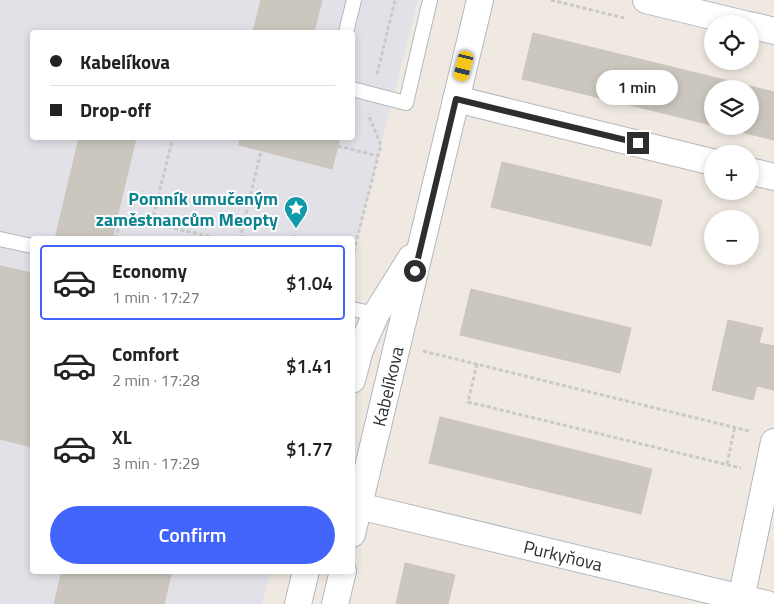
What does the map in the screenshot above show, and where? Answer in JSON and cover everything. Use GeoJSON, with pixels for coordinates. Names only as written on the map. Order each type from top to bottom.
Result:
{"type":"FeatureCollection","features":[{"type":"Feature","properties":{"kind":"street","name":"Kabelíkova"},"geometry":{"type":"LineString","coordinates":[[355,522],[480,0]]}},
{"type":"Feature","properties":{"kind":"street"},"geometry":{"type":"LineString","coordinates":[[646,0],[698,6],[721,15]]}},
{"type":"Feature","properties":{"kind":"street"},"geometry":{"type":"LineString","coordinates":[[759,27],[774,31]]}},
{"type":"Feature","properties":{"kind":"street"},"geometry":{"type":"LineString","coordinates":[[456,99],[704,160]]}},
{"type":"Feature","properties":{"kind":"street"},"geometry":{"type":"LineString","coordinates":[[759,173],[774,177]]}},
{"type":"Feature","properties":{"kind":"street","name":"Kabelíkova"},"geometry":{"type":"LineString","coordinates":[[355,369],[360,350],[364,312],[423,238]]}},
{"type":"Feature","properties":{"kind":"street"},"geometry":{"type":"LineString","coordinates":[[364,312],[403,321]]}},
{"type":"Feature","properties":{"kind":"street"},"geometry":{"type":"LineString","coordinates":[[741,601],[774,442]]}},
{"type":"Feature","properties":{"kind":"street","name":"Purkyňova"},"geometry":{"type":"LineString","coordinates":[[359,506],[741,601],[767,604]]}},
{"type":"Feature","properties":{"kind":"street"},"geometry":{"type":"LineString","coordinates":[[298,604],[305,574]]}},
{"type":"Feature","properties":{"kind":"street"},"geometry":{"type":"LineString","coordinates":[[335,604],[342,574]]}},
{"type":"Feature","properties":{"kind":"lane"},"geometry":{"type":"LineString","coordinates":[[346,30],[354,0]]}},
{"type":"Feature","properties":{"kind":"lane"},"geometry":{"type":"LineString","coordinates":[[355,90],[406,103],[430,0]]}},
{"type":"Feature","properties":{"kind":"lane"},"geometry":{"type":"LineString","coordinates":[[0,239],[30,246]]}},
{"type":"Feature","properties":{"kind":"path"},"geometry":{"type":"LineString","coordinates":[[355,246],[381,145],[368,115],[395,0]]}},
{"type":"Feature","properties":{"kind":"path"},"geometry":{"type":"LineString","coordinates":[[152,222],[172,141]]}},
{"type":"Feature","properties":{"kind":"path"},"geometry":{"type":"LineString","coordinates":[[338,146],[378,156]]}},
{"type":"Feature","properties":{"kind":"path"},"geometry":{"type":"LineString","coordinates":[[241,236],[261,151]]}},
{"type":"Feature","properties":{"kind":"path"},"geometry":{"type":"LineString","coordinates":[[117,236],[121,216],[209,236]]}},
{"type":"Feature","properties":{"kind":"path"},"geometry":{"type":"LineString","coordinates":[[421,351],[751,431]]}},
{"type":"Feature","properties":{"kind":"path"},"geometry":{"type":"LineString","coordinates":[[477,364],[468,402],[742,468]]}},
{"type":"Feature","properties":{"kind":"path"},"geometry":{"type":"LineString","coordinates":[[727,464],[736,426]]}},
{"type":"Feature","properties":{"kind":"shaded area"},"geometry":{"type":"Polygon","coordinates":[[[0,0],[418,0],[355,247],[355,236],[30,236],[30,574],[270,574],[262,604],[0,604],[0,0]]]}},
{"type":"Feature","properties":{"kind":"building"},"geometry":{"type":"Polygon","coordinates":[[[261,0],[322,0],[314,30],[254,30],[261,0]]]}},
{"type":"Feature","properties":{"kind":"building"},"geometry":{"type":"Polygon","coordinates":[[[533,33],[725,80],[704,80],[704,123],[522,79],[533,33]]]}},
{"type":"Feature","properties":{"kind":"building"},"geometry":{"type":"Polygon","coordinates":[[[759,88],[774,92],[774,140],[753,135],[759,135],[759,88]]]}},
{"type":"Feature","properties":{"kind":"building"},"geometry":{"type":"Polygon","coordinates":[[[79,140],[136,140],[113,236],[56,236],[79,140]]]}},
{"type":"Feature","properties":{"kind":"building"},"geometry":{"type":"Polygon","coordinates":[[[240,140],[339,140],[332,169],[239,145],[240,140]]]}},
{"type":"Feature","properties":{"kind":"building"},"geometry":{"type":"Polygon","coordinates":[[[502,162],[662,200],[651,246],[491,207],[502,162]]]}},
{"type":"Feature","properties":{"kind":"building"},"geometry":{"type":"Polygon","coordinates":[[[0,266],[30,273],[30,446],[0,439],[0,266]]]}},
{"type":"Feature","properties":{"kind":"building"},"geometry":{"type":"Polygon","coordinates":[[[471,289],[631,328],[620,373],[460,335],[471,289]]]}},
{"type":"Feature","properties":{"kind":"building"},"geometry":{"type":"Polygon","coordinates":[[[728,320],[763,328],[759,343],[774,346],[774,390],[757,386],[753,400],[712,390],[728,320]]]}},
{"type":"Feature","properties":{"kind":"building"},"geometry":{"type":"Polygon","coordinates":[[[440,417],[652,469],[641,514],[429,463],[440,417]]]}},
{"type":"Feature","properties":{"kind":"building"},"geometry":{"type":"Polygon","coordinates":[[[405,563],[455,575],[448,604],[396,604],[405,563]]]}},
{"type":"Feature","properties":{"kind":"building"},"geometry":{"type":"Polygon","coordinates":[[[61,574],[171,574],[164,604],[54,604],[61,574]]]}},
{"type":"Feature","properties":{"kind":"place","name":"Pomník umučeným zaměstnancům Meopty"},"geometry":{"type":"Point","coordinates":[296,229]}},
{"type":"Feature","properties":{"kind":"route"},"geometry":{"type":"LineString","coordinates":[[415,271],[456,99],[638,143]]}}]}
